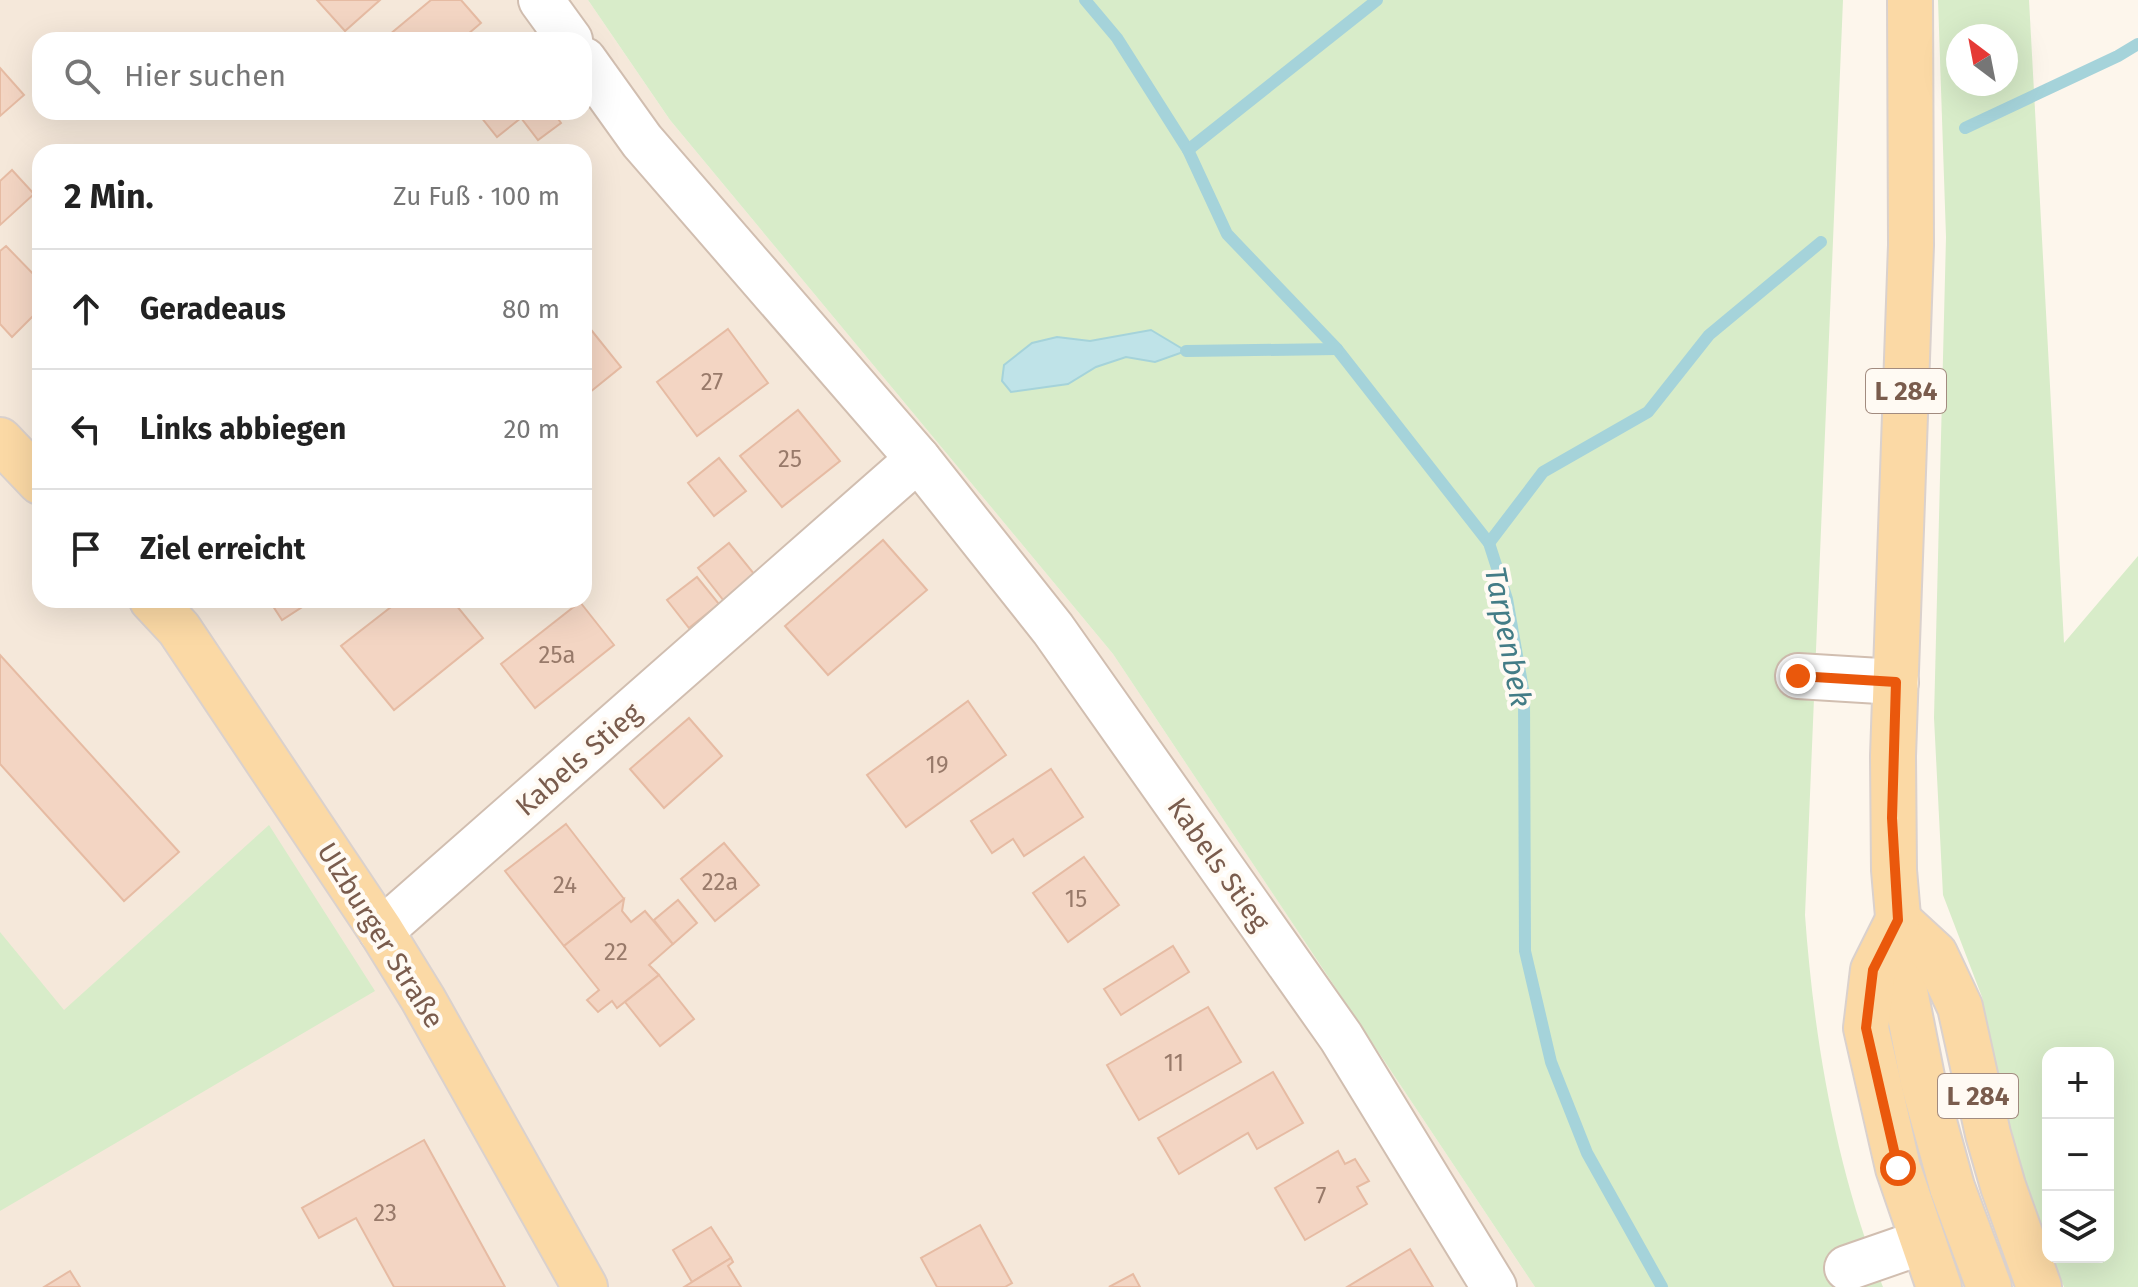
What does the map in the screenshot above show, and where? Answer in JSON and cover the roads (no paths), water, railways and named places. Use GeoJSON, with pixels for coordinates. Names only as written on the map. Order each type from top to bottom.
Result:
{"type":"FeatureCollection","features":[{"type":"Feature","properties":{"kind":"main road","name":"L 284"},"geometry":{"type":"LineString","coordinates":[[1910,0],[1911,245],[1892,818],[1898,920],[1904,986],[1923,1082],[1952,1187],[1989,1287]]}},
{"type":"Feature","properties":{"kind":"main road"},"geometry":{"type":"LineString","coordinates":[[0,440],[32,474]]}},
{"type":"Feature","properties":{"kind":"main road","name":"Ulzburger Straße"},"geometry":{"type":"LineString","coordinates":[[159,608],[206,667],[381,931],[423,999],[585,1287]]}},
{"type":"Feature","properties":{"kind":"main road","name":"L 284"},"geometry":{"type":"LineString","coordinates":[[1898,920],[1873,970],[1866,1028],[1898,1168],[1939,1287]]}},
{"type":"Feature","properties":{"kind":"main road","name":"L 284"},"geometry":{"type":"LineString","coordinates":[[1898,920],[1935,954],[1960,1007],[1988,1134],[2039,1287]]}},
{"type":"Feature","properties":{"kind":"street"},"geometry":{"type":"LineString","coordinates":[[541,0],[564,32]]}},
{"type":"Feature","properties":{"kind":"street","name":"Kabels Stieg"},"geometry":{"type":"LineString","coordinates":[[592,71],[642,141],[918,459],[1053,629],[1341,1037],[1494,1287]]}},
{"type":"Feature","properties":{"kind":"street","name":"Kabels Stieg"},"geometry":{"type":"LineString","coordinates":[[381,931],[918,459]]}},
{"type":"Feature","properties":{"kind":"street"},"geometry":{"type":"LineString","coordinates":[[1798,676],[1896,682]]}},
{"type":"Feature","properties":{"kind":"street"},"geometry":{"type":"LineString","coordinates":[[1847,1268],[1922,1242]]}},
{"type":"Feature","properties":{"kind":"water"},"geometry":{"type":"Polygon","coordinates":[[[1151,330],[1186,351],[1155,362],[1126,357],[1096,367],[1068,384],[1011,392],[1002,381],[1004,365],[1032,343],[1057,337],[1090,341],[1151,330]]]}},
{"type":"Feature","properties":{"kind":"waterway","name":"Tarpenbek"},"geometry":{"type":"LineString","coordinates":[[1085,0],[1117,38],[1188,150],[1227,234],[1337,349],[1489,543],[1507,599],[1524,695],[1525,951],[1551,1062],[1587,1153],[1662,1287]]}},
{"type":"Feature","properties":{"kind":"waterway"},"geometry":{"type":"LineString","coordinates":[[1188,150],[1377,0]]}},
{"type":"Feature","properties":{"kind":"waterway"},"geometry":{"type":"LineString","coordinates":[[1965,128],[2138,44]]}},
{"type":"Feature","properties":{"kind":"waterway"},"geometry":{"type":"LineString","coordinates":[[1489,543],[1543,472],[1648,412],[1709,335],[1821,242]]}},
{"type":"Feature","properties":{"kind":"waterway"},"geometry":{"type":"LineString","coordinates":[[1186,351],[1337,349]]}}]}
